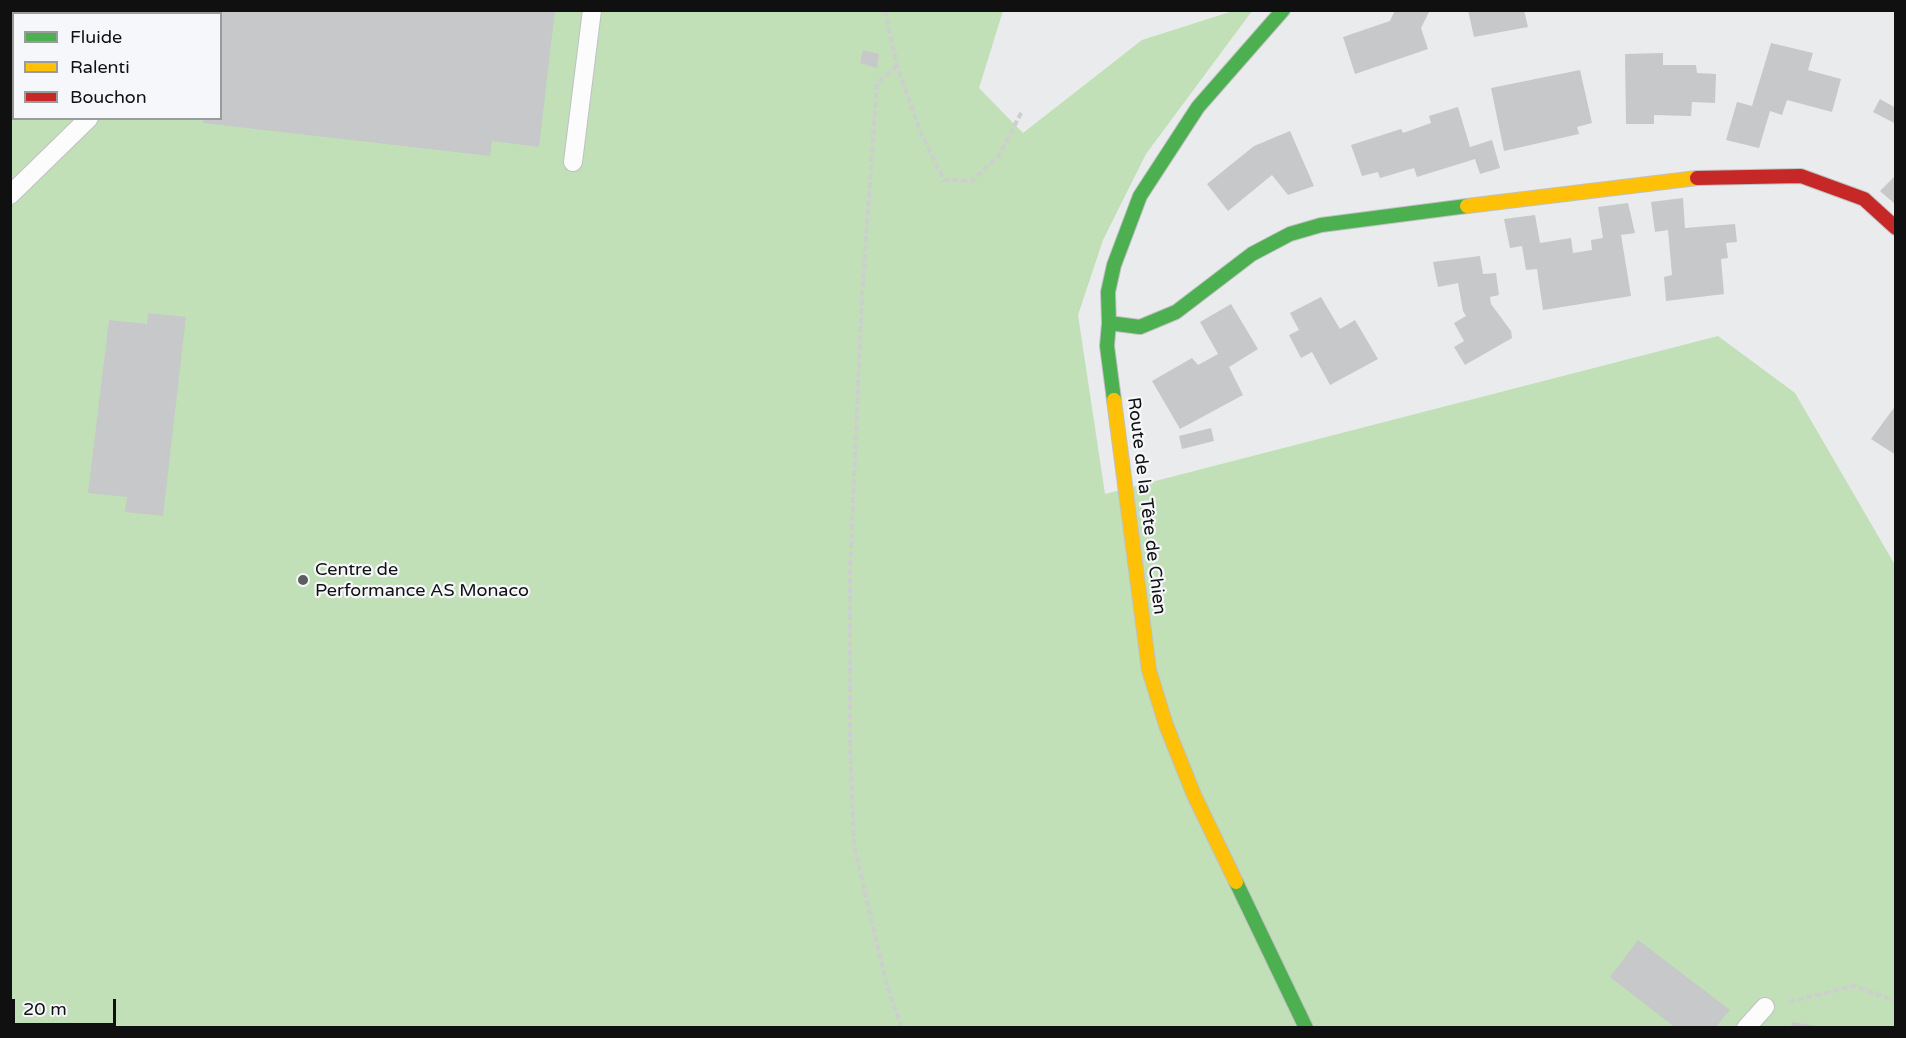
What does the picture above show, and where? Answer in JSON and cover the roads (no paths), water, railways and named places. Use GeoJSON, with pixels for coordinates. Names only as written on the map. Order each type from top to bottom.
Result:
{"type":"FeatureCollection","features":[{"type":"Feature","properties":{"kind":"street","name":"Route de la Tête de Chien"},"geometry":{"type":"LineString","coordinates":[[1283,10],[1197,107],[1140,196],[1114,265],[1108,292],[1108,356],[1149,670],[1166,725],[1194,795],[1306,1028]]}},
{"type":"Feature","properties":{"kind":"street"},"geometry":{"type":"LineString","coordinates":[[1109,323],[1140,327],[1176,312],[1252,254],[1290,234],[1321,225],[1533,197],[1701,178],[1801,176],[1864,199],[1896,228]]}},
{"type":"Feature","properties":{"kind":"lane"},"geometry":{"type":"LineString","coordinates":[[573,162],[592,10]]}},
{"type":"Feature","properties":{"kind":"lane"},"geometry":{"type":"LineString","coordinates":[[10,195],[87,120]]}},
{"type":"Feature","properties":{"kind":"lane"},"geometry":{"type":"LineString","coordinates":[[1746,1028],[1765,1008]]}},
{"type":"Feature","properties":{"kind":"place","name":"Centre de Performance AS Monaco"},"geometry":{"type":"Point","coordinates":[303,580]}}]}
